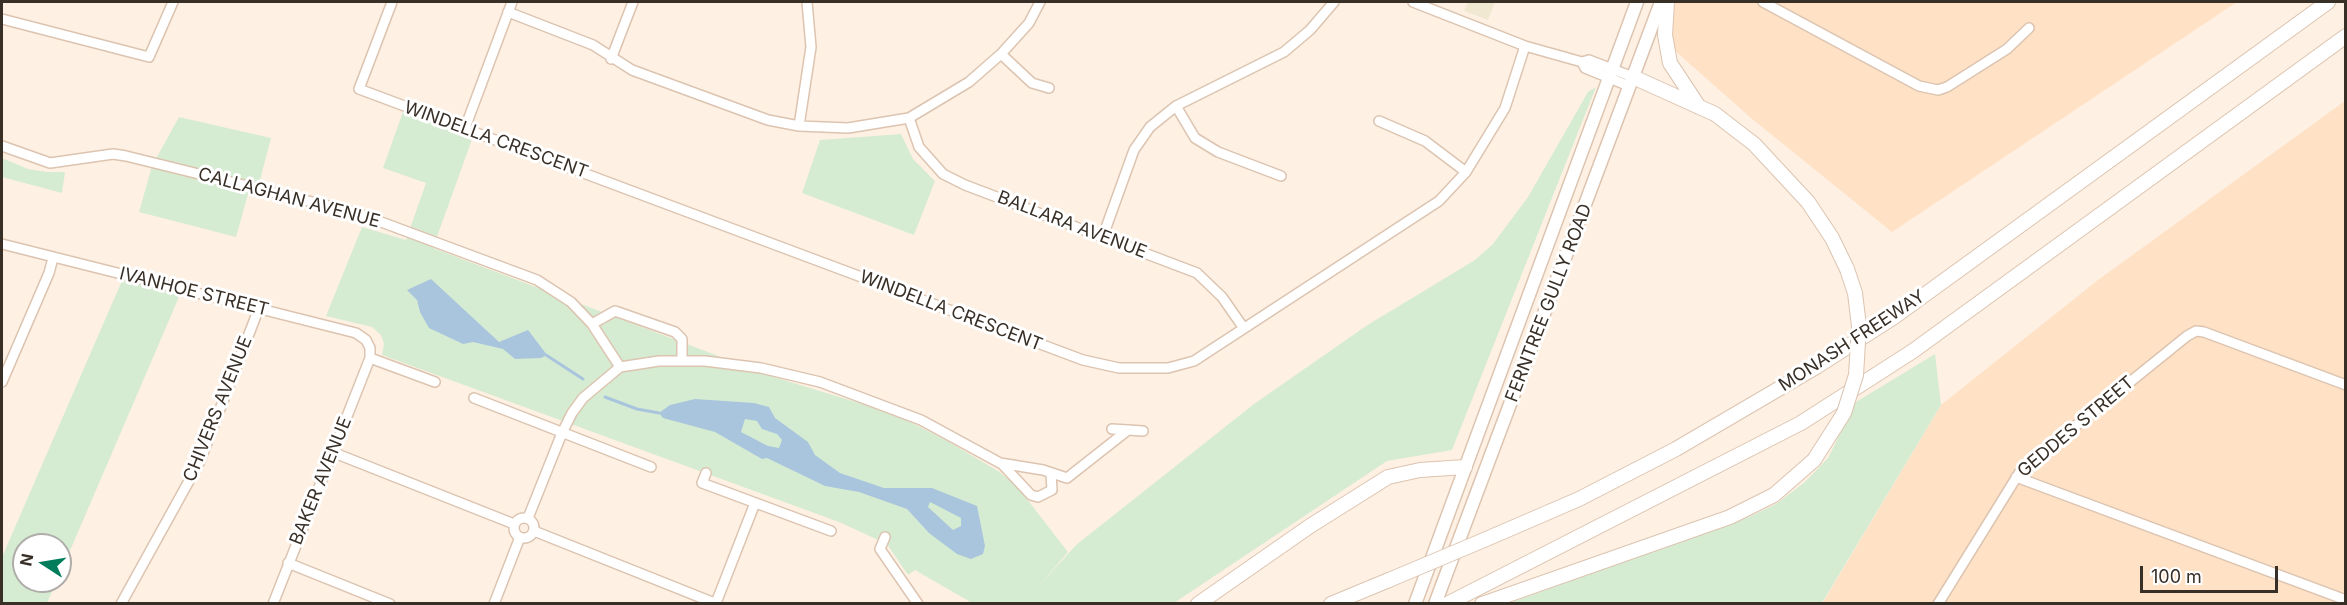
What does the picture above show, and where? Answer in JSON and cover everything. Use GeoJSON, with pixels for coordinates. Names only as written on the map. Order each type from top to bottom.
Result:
{"type":"FeatureCollection","features":[{"type":"Feature","properties":{"kind":"highway"},"geometry":{"type":"LineString","coordinates":[[1666,2],[1665,35],[1670,63],[1699,107]]}},
{"type":"Feature","properties":{"kind":"highway","name":"MONASH FREEWAY"},"geometry":{"type":"LineString","coordinates":[[1331,603],[1579,499],[1676,449],[1884,323],[1973,262],[2328,2]]}},
{"type":"Feature","properties":{"kind":"highway"},"geometry":{"type":"LineString","coordinates":[[1478,598],[1801,423],[1913,351],[2346,36]]}},
{"type":"Feature","properties":{"kind":"highway"},"geometry":{"type":"LineString","coordinates":[[1447,603],[1478,598],[1730,517],[1774,495],[1814,460],[1844,413],[1856,375],[1859,326],[1855,293],[1847,269],[1823,224],[1779,167],[1728,124],[1699,107],[1631,81]]}},
{"type":"Feature","properties":{"kind":"highway"},"geometry":{"type":"LineString","coordinates":[[1198,603],[1310,526],[1388,477],[1432,469],[1465,467]]}},
{"type":"Feature","properties":{"kind":"main road","name":"FERNTREE GULLY ROAD"},"geometry":{"type":"LineString","coordinates":[[1415,603],[1637,2]]}},
{"type":"Feature","properties":{"kind":"main road","name":"FERNTREE GULLY ROAD"},"geometry":{"type":"LineString","coordinates":[[1435,603],[1661,2]]}},
{"type":"Feature","properties":{"kind":"street"},"geometry":{"type":"LineString","coordinates":[[2,19],[149,57],[173,2]]}},
{"type":"Feature","properties":{"kind":"street","name":"WINDELLA CRESCENT"},"geometry":{"type":"LineString","coordinates":[[392,2],[358,89],[1083,360],[1119,368],[1168,368],[1194,361],[1243,327],[1430,208],[1466,172],[1505,108],[1525,46]]}},
{"type":"Feature","properties":{"kind":"street"},"geometry":{"type":"LineString","coordinates":[[465,128],[512,2]]}},
{"type":"Feature","properties":{"kind":"street"},"geometry":{"type":"LineString","coordinates":[[612,59],[633,2]]}},
{"type":"Feature","properties":{"kind":"street"},"geometry":{"type":"LineString","coordinates":[[798,126],[811,47],[807,2]]}},
{"type":"Feature","properties":{"kind":"street"},"geometry":{"type":"LineString","coordinates":[[508,12],[593,45],[632,70],[768,120],[798,126],[848,128],[909,118],[969,82],[1001,54],[1029,23],[1040,2]]}},
{"type":"Feature","properties":{"kind":"street"},"geometry":{"type":"LineString","coordinates":[[1103,236],[1134,150],[1150,127],[1176,106],[1284,52],[1310,30],[1334,2]]}},
{"type":"Feature","properties":{"kind":"street"},"geometry":{"type":"LineString","coordinates":[[1413,2],[1525,46],[1582,62],[1589,60],[1610,73],[1631,81]]}},
{"type":"Feature","properties":{"kind":"street"},"geometry":{"type":"LineString","coordinates":[[1763,2],[1928,89],[1947,87],[2007,49],[2029,28]]}},
{"type":"Feature","properties":{"kind":"street"},"geometry":{"type":"LineString","coordinates":[[1001,54],[1032,83],[1049,88]]}},
{"type":"Feature","properties":{"kind":"street"},"geometry":{"type":"LineString","coordinates":[[1176,106],[1195,138],[1218,152],[1281,176]]}},
{"type":"Feature","properties":{"kind":"street","name":"BALLARA AVENUE"},"geometry":{"type":"LineString","coordinates":[[909,118],[919,147],[943,174],[965,185],[1197,273],[1222,297],[1243,327]]}},
{"type":"Feature","properties":{"kind":"street"},"geometry":{"type":"LineString","coordinates":[[1379,121],[1425,141],[1466,172]]}},
{"type":"Feature","properties":{"kind":"street","name":"CALLAGHAN AVENUE"},"geometry":{"type":"LineString","coordinates":[[2,146],[50,163],[112,154],[126,156],[357,213],[537,280],[571,302],[592,324],[620,367]]}},
{"type":"Feature","properties":{"kind":"street","name":"IVANHOE STREET"},"geometry":{"type":"LineString","coordinates":[[2,244],[356,333],[366,340],[370,348],[370,358]]}},
{"type":"Feature","properties":{"kind":"street"},"geometry":{"type":"LineString","coordinates":[[2,382],[50,273],[53,258]]}},
{"type":"Feature","properties":{"kind":"street","name":"CHIVERS AVENUE"},"geometry":{"type":"LineString","coordinates":[[121,603],[200,462],[259,308]]}},
{"type":"Feature","properties":{"kind":"street"},"geometry":{"type":"LineString","coordinates":[[592,324],[615,311],[675,332],[682,339],[682,361]]}},
{"type":"Feature","properties":{"kind":"street","name":"GEDDES STREET"},"geometry":{"type":"LineString","coordinates":[[1938,603],[2016,477],[2030,461],[2196,331],[2346,385]]}},
{"type":"Feature","properties":{"kind":"street"},"geometry":{"type":"LineString","coordinates":[[370,358],[435,382]]}},
{"type":"Feature","properties":{"kind":"street","name":"BAKER AVENUE"},"geometry":{"type":"LineString","coordinates":[[273,603],[370,358]]}},
{"type":"Feature","properties":{"kind":"street"},"geometry":{"type":"LineString","coordinates":[[528,518],[562,433],[583,398],[620,367],[682,361],[761,368],[820,382],[921,420],[1000,463],[1067,478]]}},
{"type":"Feature","properties":{"kind":"street"},"geometry":{"type":"LineString","coordinates":[[474,398],[651,467]]}},
{"type":"Feature","properties":{"kind":"street"},"geometry":{"type":"LineString","coordinates":[[1112,429],[1143,431]]}},
{"type":"Feature","properties":{"kind":"street"},"geometry":{"type":"LineString","coordinates":[[1000,463],[1031,495],[1038,497],[1052,490],[1128,430]]}},
{"type":"Feature","properties":{"kind":"street"},"geometry":{"type":"LineString","coordinates":[[332,452],[514,524]]}},
{"type":"Feature","properties":{"kind":"street"},"geometry":{"type":"LineString","coordinates":[[705,473],[702,483],[831,531]]}},
{"type":"Feature","properties":{"kind":"street"},"geometry":{"type":"LineString","coordinates":[[1051,474],[1052,490]]}},
{"type":"Feature","properties":{"kind":"street"},"geometry":{"type":"LineString","coordinates":[[2016,477],[2346,600]]}},
{"type":"Feature","properties":{"kind":"street"},"geometry":{"type":"LineString","coordinates":[[534,531],[717,603],[755,503]]}},
{"type":"Feature","properties":{"kind":"street"},"geometry":{"type":"LineString","coordinates":[[520,518],[528,518],[534,523],[534,531],[530,537],[520,537],[514,532],[514,524],[520,518]]}},
{"type":"Feature","properties":{"kind":"street"},"geometry":{"type":"LineString","coordinates":[[494,603],[520,537]]}},
{"type":"Feature","properties":{"kind":"street"},"geometry":{"type":"LineString","coordinates":[[885,537],[880,549],[918,603]]}},
{"type":"Feature","properties":{"kind":"street"},"geometry":{"type":"LineString","coordinates":[[288,563],[390,603]]}},
{"type":"Feature","properties":{"kind":"shaded area"},"geometry":{"type":"Polygon","coordinates":[[[1468,2],[1495,2],[1488,20],[1464,11],[1468,2]]]}},
{"type":"Feature","properties":{"kind":"shaded area"},"geometry":{"type":"Polygon","coordinates":[[[1676,2],[2237,2],[1892,232],[1751,118],[1673,49],[1671,14],[1676,2]]]}},
{"type":"Feature","properties":{"kind":"shaded area"},"geometry":{"type":"Polygon","coordinates":[[[2345,101],[2345,603],[1822,604],[1941,405],[2098,280],[2345,101]]]}},
{"type":"Feature","properties":{"kind":"green space"},"geometry":{"type":"Polygon","coordinates":[[[1596,87],[1452,450],[1387,461],[1174,603],[972,603],[915,570],[908,575],[887,544],[839,522],[382,355],[384,344],[381,335],[372,327],[326,316],[362,227],[406,240],[426,183],[383,168],[405,106],[475,131],[433,248],[774,377],[895,414],[947,441],[998,471],[1016,485],[1068,552],[1041,584],[1076,545],[1254,404],[1366,326],[1475,260],[1493,244],[1528,197],[1588,92],[1596,87]]]}},
{"type":"Feature","properties":{"kind":"green space"},"geometry":{"type":"Polygon","coordinates":[[[179,117],[271,138],[258,188],[250,187],[236,237],[139,212],[152,166],[179,117]]]}},
{"type":"Feature","properties":{"kind":"green space"},"geometry":{"type":"Polygon","coordinates":[[[901,134],[913,159],[935,181],[914,235],[802,193],[820,140],[901,134]]]}},
{"type":"Feature","properties":{"kind":"green space"},"geometry":{"type":"Polygon","coordinates":[[[2,158],[28,169],[65,172],[62,193],[2,177],[2,158]]]}},
{"type":"Feature","properties":{"kind":"green space"},"geometry":{"type":"Polygon","coordinates":[[[124,276],[182,290],[72,546],[72,533],[12,533],[124,276]]]}},
{"type":"Feature","properties":{"kind":"green space"},"geometry":{"type":"Polygon","coordinates":[[[1935,354],[1941,405],[1822,603],[1507,604],[1751,516],[1776,504],[1805,482],[1828,458],[1856,402],[1935,354]]]}},
{"type":"Feature","properties":{"kind":"green space"},"geometry":{"type":"Polygon","coordinates":[[[12,534],[12,593],[52,593],[47,603],[2,604],[2,557],[12,534]]]}},
{"type":"Feature","properties":{"kind":"water"},"geometry":{"type":"Polygon","coordinates":[[[431,279],[499,342],[528,330],[547,355],[541,358],[515,359],[503,349],[473,342],[463,344],[429,328],[420,312],[417,300],[407,290],[431,279]]]}},
{"type":"Feature","properties":{"kind":"water"},"geometry":{"type":"Polygon","coordinates":[[[695,399],[754,403],[769,407],[775,418],[808,442],[815,455],[840,473],[884,488],[932,488],[977,506],[985,546],[983,554],[971,559],[957,554],[929,533],[907,509],[859,492],[825,486],[767,458],[762,459],[715,432],[663,418],[659,413],[670,405],[695,399]],[[745,419],[741,432],[768,446],[779,448],[782,440],[777,434],[762,429],[757,421],[745,419]],[[930,502],[928,507],[953,530],[961,526],[961,518],[930,502]]]}},
{"type":"Feature","properties":{"kind":"waterway"},"geometry":{"type":"LineString","coordinates":[[546,355],[583,379]]}},
{"type":"Feature","properties":{"kind":"waterway"},"geometry":{"type":"LineString","coordinates":[[605,397],[637,409],[659,413]]}}]}
